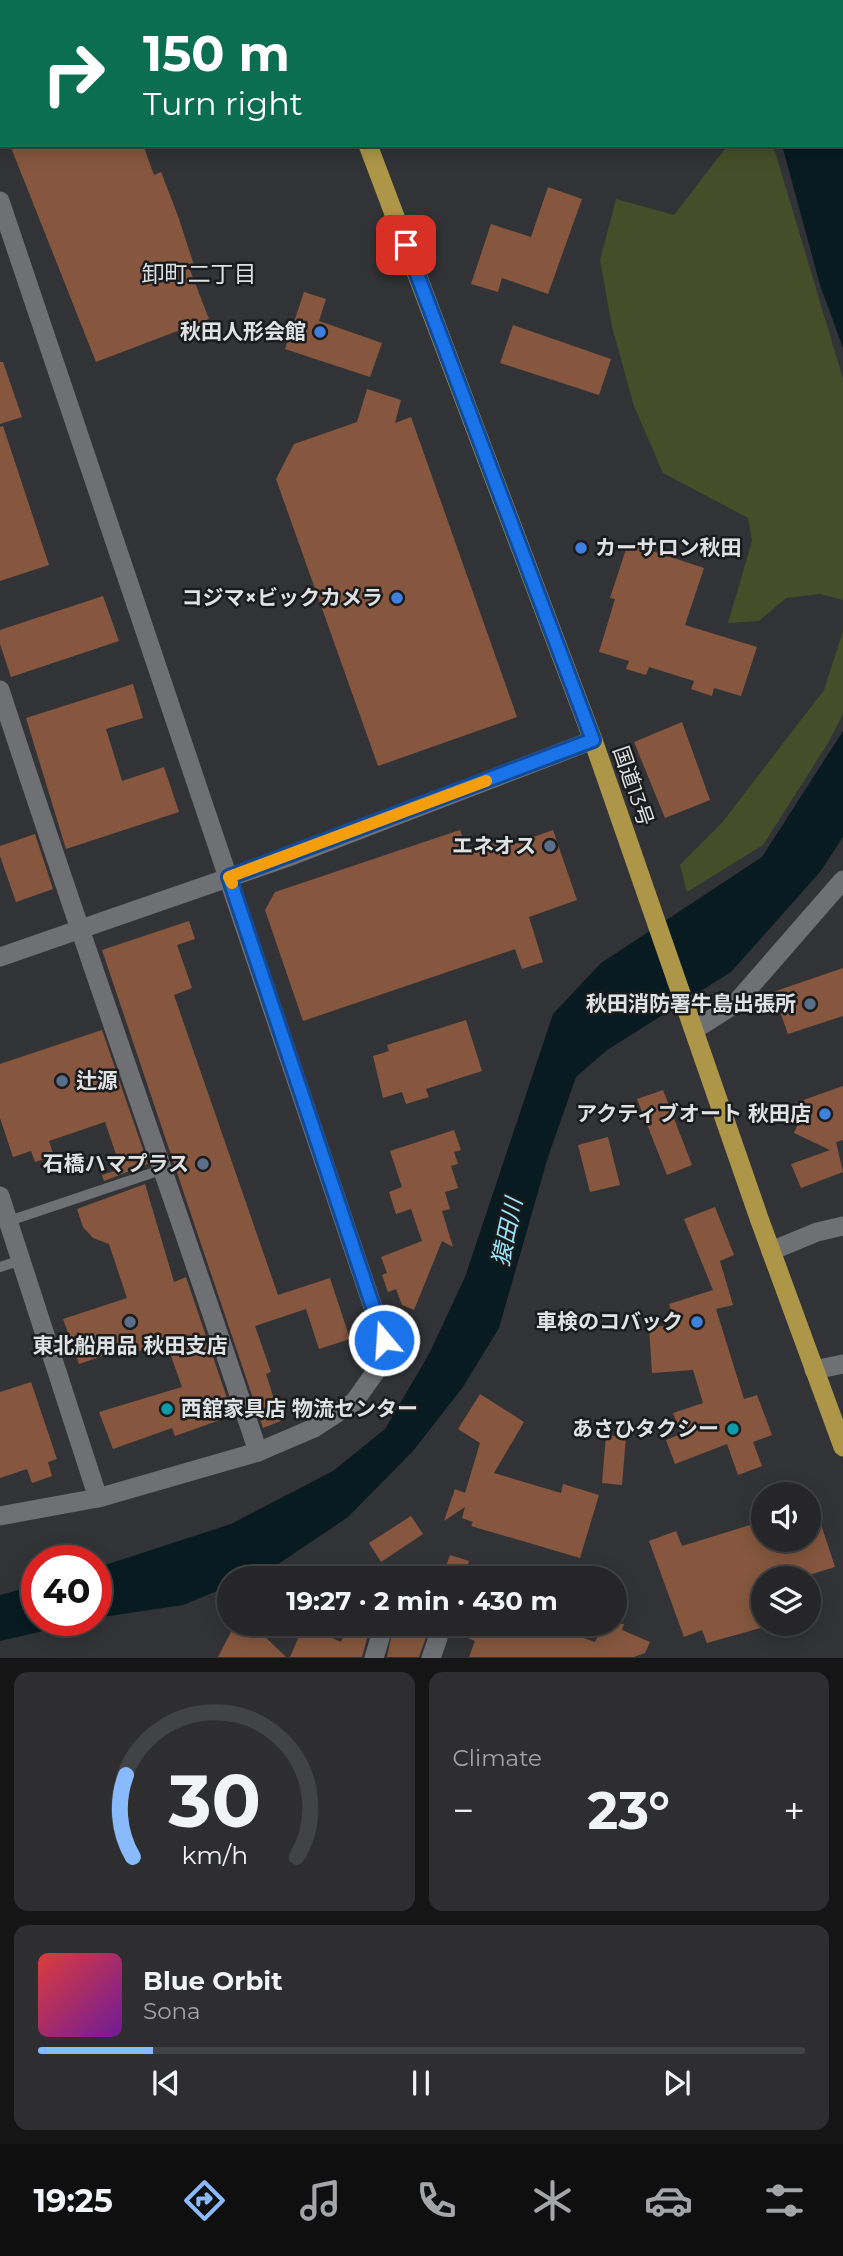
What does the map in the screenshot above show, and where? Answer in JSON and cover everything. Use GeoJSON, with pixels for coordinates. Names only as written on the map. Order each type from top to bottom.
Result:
{"type":"FeatureCollection","features":[{"type":"Feature","properties":{"kind":"highway","name":"国道13号"},"geometry":{"type":"LineString","coordinates":[[369,147],[593,740],[771,1251],[843,1447]]}},
{"type":"Feature","properties":{"kind":"street"},"geometry":{"type":"LineString","coordinates":[[0,201],[7,244],[229,877],[384,1340],[379,1367],[354,1402],[314,1428],[258,1452],[98,1498],[0,1516]]}},
{"type":"Feature","properties":{"kind":"street"},"geometry":{"type":"LineString","coordinates":[[0,690],[78,930],[164,1169],[258,1452]]}},
{"type":"Feature","properties":{"kind":"street"},"geometry":{"type":"LineString","coordinates":[[0,957],[229,877],[593,740]]}},
{"type":"Feature","properties":{"kind":"street"},"geometry":{"type":"LineString","coordinates":[[691,1023],[735,1004],[843,880]]}},
{"type":"Feature","properties":{"kind":"street"},"geometry":{"type":"LineString","coordinates":[[0,1196],[98,1498]]}},
{"type":"Feature","properties":{"kind":"street"},"geometry":{"type":"LineString","coordinates":[[771,1251],[817,1232],[843,1226]]}},
{"type":"Feature","properties":{"kind":"street"},"geometry":{"type":"LineString","coordinates":[[814,1370],[843,1364]]}},
{"type":"Feature","properties":{"kind":"street"},"geometry":{"type":"LineString","coordinates":[[374,1657],[381,1636]]}},
{"type":"Feature","properties":{"kind":"street"},"geometry":{"type":"LineString","coordinates":[[431,1657],[438,1638]]}},
{"type":"Feature","properties":{"kind":"lane"},"geometry":{"type":"LineString","coordinates":[[9,1221],[164,1169]]}},
{"type":"Feature","properties":{"kind":"lane"},"geometry":{"type":"LineString","coordinates":[[0,1267],[22,1260]]}},
{"type":"Feature","properties":{"kind":"green space"},"geometry":{"type":"Polygon","coordinates":[[[726,147],[774,147],[843,379],[843,600],[820,594],[786,598],[759,621],[728,623],[752,541],[748,518],[663,473],[634,406],[612,327],[600,260],[616,199],[674,215],[726,147]]]}},
{"type":"Feature","properties":{"kind":"green space"},"geometry":{"type":"Polygon","coordinates":[[[843,631],[843,714],[828,743],[763,845],[687,892],[680,865],[721,824],[824,690],[843,631]]]}},
{"type":"Feature","properties":{"kind":"water"},"geometry":{"type":"Polygon","coordinates":[[[783,147],[843,147],[843,348],[820,285],[783,147]]]}},
{"type":"Feature","properties":{"kind":"water","name":"猿田川"},"geometry":{"type":"Polygon","coordinates":[[[843,731],[843,837],[820,872],[731,972],[607,1050],[576,1077],[548,1157],[499,1328],[463,1387],[413,1451],[348,1517],[275,1566],[217,1566],[217,1591],[183,1605],[112,1616],[112,1563],[231,1524],[333,1471],[385,1429],[429,1354],[465,1277],[553,1014],[601,963],[762,857],[843,731]]]}},
{"type":"Feature","properties":{"kind":"water"},"geometry":{"type":"Polygon","coordinates":[[[21,1589],[22,1636],[0,1641],[0,1595],[21,1589]]]}},
{"type":"Feature","properties":{"kind":"building"},"geometry":{"type":"Polygon","coordinates":[[[11,147],[144,147],[154,175],[161,172],[195,268],[190,270],[209,319],[96,362],[11,147]]]}},
{"type":"Feature","properties":{"kind":"building"},"geometry":{"type":"Polygon","coordinates":[[[548,187],[582,199],[548,294],[502,278],[498,292],[471,284],[491,224],[531,237],[548,187]]]}},
{"type":"Feature","properties":{"kind":"building","name":"秋田人形会館"},"geometry":{"type":"Polygon","coordinates":[[[304,292],[326,299],[319,321],[382,343],[370,377],[285,349],[304,292]]]}},
{"type":"Feature","properties":{"kind":"building"},"geometry":{"type":"Polygon","coordinates":[[[513,325],[611,359],[599,395],[500,363],[513,325]]]}},
{"type":"Feature","properties":{"kind":"building"},"geometry":{"type":"Polygon","coordinates":[[[0,362],[3,362],[22,417],[0,424],[0,362]]]}},
{"type":"Feature","properties":{"kind":"building","name":"コジマ×ビックカメラ"},"geometry":{"type":"Polygon","coordinates":[[[367,389],[401,400],[395,423],[411,417],[517,717],[378,766],[276,479],[294,444],[357,422],[367,389]]]}},
{"type":"Feature","properties":{"kind":"building"},"geometry":{"type":"Polygon","coordinates":[[[3,426],[49,565],[0,581],[0,427],[3,426]]]}},
{"type":"Feature","properties":{"kind":"building"},"geometry":{"type":"Polygon","coordinates":[[[628,543],[704,568],[685,625],[757,647],[741,696],[714,688],[712,696],[691,689],[694,681],[649,667],[646,675],[626,669],[629,661],[599,652],[615,599],[610,598],[628,543]]]}},
{"type":"Feature","properties":{"kind":"building"},"geometry":{"type":"Polygon","coordinates":[[[103,596],[119,641],[11,677],[0,644],[0,630],[103,596]]]}},
{"type":"Feature","properties":{"kind":"building"},"geometry":{"type":"Polygon","coordinates":[[[133,684],[143,718],[106,729],[122,781],[164,767],[179,812],[66,849],[26,718],[133,684]]]}},
{"type":"Feature","properties":{"kind":"building"},"geometry":{"type":"Polygon","coordinates":[[[682,722],[710,800],[665,818],[634,742],[682,722]]]}},
{"type":"Feature","properties":{"kind":"building"},"geometry":{"type":"Polygon","coordinates":[[[460,830],[468,852],[503,840],[505,847],[553,830],[577,900],[529,917],[543,962],[522,969],[515,949],[303,1021],[265,910],[275,892],[460,830]]]}},
{"type":"Feature","properties":{"kind":"building"},"geometry":{"type":"Polygon","coordinates":[[[35,834],[53,889],[16,902],[0,856],[0,846],[35,834]]]}},
{"type":"Feature","properties":{"kind":"building","name":"石橋ハマプラス"},"geometry":{"type":"Polygon","coordinates":[[[189,921],[195,939],[177,945],[192,988],[174,995],[278,1295],[330,1278],[350,1339],[319,1349],[306,1309],[255,1326],[271,1372],[266,1374],[281,1421],[263,1428],[102,950],[189,921]]]}},
{"type":"Feature","properties":{"kind":"building","name":"秋田消防署牛島出張所"},"geometry":{"type":"Polygon","coordinates":[[[843,968],[843,1016],[788,1034],[773,992],[843,968]]]}},
{"type":"Feature","properties":{"kind":"building"},"geometry":{"type":"Polygon","coordinates":[[[466,1020],[482,1071],[426,1089],[429,1097],[406,1104],[402,1092],[383,1098],[373,1056],[389,1051],[387,1045],[466,1020]]]}},
{"type":"Feature","properties":{"kind":"building","name":"辻源"},"geometry":{"type":"Polygon","coordinates":[[[102,1030],[148,1164],[104,1181],[102,1175],[121,1169],[105,1122],[49,1141],[54,1156],[35,1162],[31,1151],[13,1157],[0,1118],[0,1064],[102,1030]]]}},
{"type":"Feature","properties":{"kind":"building"},"geometry":{"type":"Polygon","coordinates":[[[843,1086],[843,1140],[836,1142],[843,1172],[801,1188],[791,1164],[830,1150],[794,1133],[800,1119],[795,1103],[843,1086]]]}},
{"type":"Feature","properties":{"kind":"building"},"geometry":{"type":"Polygon","coordinates":[[[663,1090],[692,1165],[667,1175],[637,1099],[663,1090]]]}},
{"type":"Feature","properties":{"kind":"building"},"geometry":{"type":"Polygon","coordinates":[[[454,1130],[461,1150],[454,1152],[458,1164],[451,1166],[458,1188],[445,1192],[450,1209],[442,1211],[453,1247],[442,1241],[414,1310],[402,1305],[396,1289],[388,1292],[382,1275],[387,1273],[381,1257],[422,1241],[411,1209],[396,1214],[389,1192],[402,1187],[390,1151],[454,1130]]]}},
{"type":"Feature","properties":{"kind":"building"},"geometry":{"type":"Polygon","coordinates":[[[608,1137],[620,1185],[590,1192],[578,1145],[608,1137]]]}},
{"type":"Feature","properties":{"kind":"building"},"geometry":{"type":"Polygon","coordinates":[[[145,1184],[174,1282],[186,1277],[230,1407],[217,1412],[220,1420],[175,1436],[172,1428],[113,1449],[99,1412],[182,1387],[166,1342],[125,1356],[123,1349],[79,1364],[63,1319],[127,1298],[109,1244],[93,1238],[83,1227],[77,1209],[145,1184]]]}},
{"type":"Feature","properties":{"kind":"building"},"geometry":{"type":"Polygon","coordinates":[[[715,1207],[734,1255],[720,1261],[733,1305],[716,1309],[744,1399],[757,1395],[772,1435],[753,1442],[762,1466],[738,1475],[727,1444],[675,1464],[666,1440],[681,1434],[673,1413],[703,1403],[693,1370],[652,1373],[649,1327],[676,1325],[669,1304],[713,1290],[684,1219],[715,1207]]]}},
{"type":"Feature","properties":{"kind":"building"},"geometry":{"type":"Polygon","coordinates":[[[31,1382],[57,1459],[48,1462],[52,1476],[32,1483],[27,1469],[0,1478],[0,1392],[31,1382]]]}},
{"type":"Feature","properties":{"kind":"building"},"geometry":{"type":"Polygon","coordinates":[[[480,1394],[524,1422],[494,1473],[561,1493],[563,1484],[599,1495],[580,1558],[471,1526],[473,1522],[462,1518],[465,1507],[444,1521],[455,1489],[465,1493],[480,1443],[458,1429],[480,1394]]]}},
{"type":"Feature","properties":{"kind":"building"},"geometry":{"type":"Polygon","coordinates":[[[606,1435],[626,1437],[622,1485],[602,1483],[606,1435]]]}},
{"type":"Feature","properties":{"kind":"building"},"geometry":{"type":"Polygon","coordinates":[[[411,1516],[423,1534],[381,1562],[369,1543],[411,1516]]]}},
{"type":"Feature","properties":{"kind":"building"},"geometry":{"type":"Polygon","coordinates":[[[821,1524],[835,1567],[821,1571],[821,1566],[751,1566],[751,1631],[707,1643],[702,1630],[684,1637],[649,1541],[676,1531],[682,1546],[751,1525],[751,1552],[821,1552],[821,1524]]]}},
{"type":"Feature","properties":{"kind":"building"},"geometry":{"type":"Polygon","coordinates":[[[450,1555],[469,1561],[468,1566],[446,1566],[450,1555]]]}},
{"type":"Feature","properties":{"kind":"building"},"geometry":{"type":"Polygon","coordinates":[[[627,1632],[650,1642],[645,1653],[634,1657],[469,1657],[475,1641],[463,1636],[578,1636],[595,1642],[598,1636],[627,1636],[627,1632]]]}},
{"type":"Feature","properties":{"kind":"building"},"geometry":{"type":"Polygon","coordinates":[[[229,1636],[264,1636],[286,1657],[218,1657],[229,1636]]]}},
{"type":"Feature","properties":{"kind":"building"},"geometry":{"type":"Polygon","coordinates":[[[299,1636],[328,1636],[341,1642],[343,1636],[368,1636],[362,1657],[290,1657],[299,1636]]]}},
{"type":"Feature","properties":{"kind":"building"},"geometry":{"type":"Polygon","coordinates":[[[391,1636],[427,1636],[419,1657],[387,1657],[391,1636]]]}},
{"type":"Feature","properties":{"kind":"slow traffic"},"geometry":{"type":"LineString","coordinates":[[232,883],[229,877],[486,781]]}},
{"type":"Feature","properties":{"kind":"place","name":"秋田人形会館"},"geometry":{"type":"Point","coordinates":[320,332]}},
{"type":"Feature","properties":{"kind":"place","name":"カーサロン秋田"},"geometry":{"type":"Point","coordinates":[581,548]}},
{"type":"Feature","properties":{"kind":"place","name":"コジマ×ビックカメラ"},"geometry":{"type":"Point","coordinates":[397,598]}},
{"type":"Feature","properties":{"kind":"place","name":"エネオス"},"geometry":{"type":"Point","coordinates":[550,846]}},
{"type":"Feature","properties":{"kind":"place","name":"秋田消防署牛島出張所"},"geometry":{"type":"Point","coordinates":[810,1004]}},
{"type":"Feature","properties":{"kind":"place","name":"辻源"},"geometry":{"type":"Point","coordinates":[62,1081]}},
{"type":"Feature","properties":{"kind":"place","name":"アクティブオート 秋田店"},"geometry":{"type":"Point","coordinates":[825,1114]}},
{"type":"Feature","properties":{"kind":"place","name":"石橋ハマプラス"},"geometry":{"type":"Point","coordinates":[203,1164]}},
{"type":"Feature","properties":{"kind":"place","name":"東北船用品 秋田支店"},"geometry":{"type":"Point","coordinates":[130,1322]}},
{"type":"Feature","properties":{"kind":"place","name":"車検のコバック"},"geometry":{"type":"Point","coordinates":[697,1322]}},
{"type":"Feature","properties":{"kind":"place","name":"西舘家具店 物流センター"},"geometry":{"type":"Point","coordinates":[167,1409]}},
{"type":"Feature","properties":{"kind":"place","name":"あさひタクシー"},"geometry":{"type":"Point","coordinates":[733,1429]}},
{"type":"Feature","properties":{"kind":"district","name":"卸町二丁目"},"geometry":{"type":"Point","coordinates":[199,274]}},
{"type":"Feature","properties":{"kind":"route"},"geometry":{"type":"LineString","coordinates":[[384,1340],[229,877],[593,740],[406,245]]}}]}
